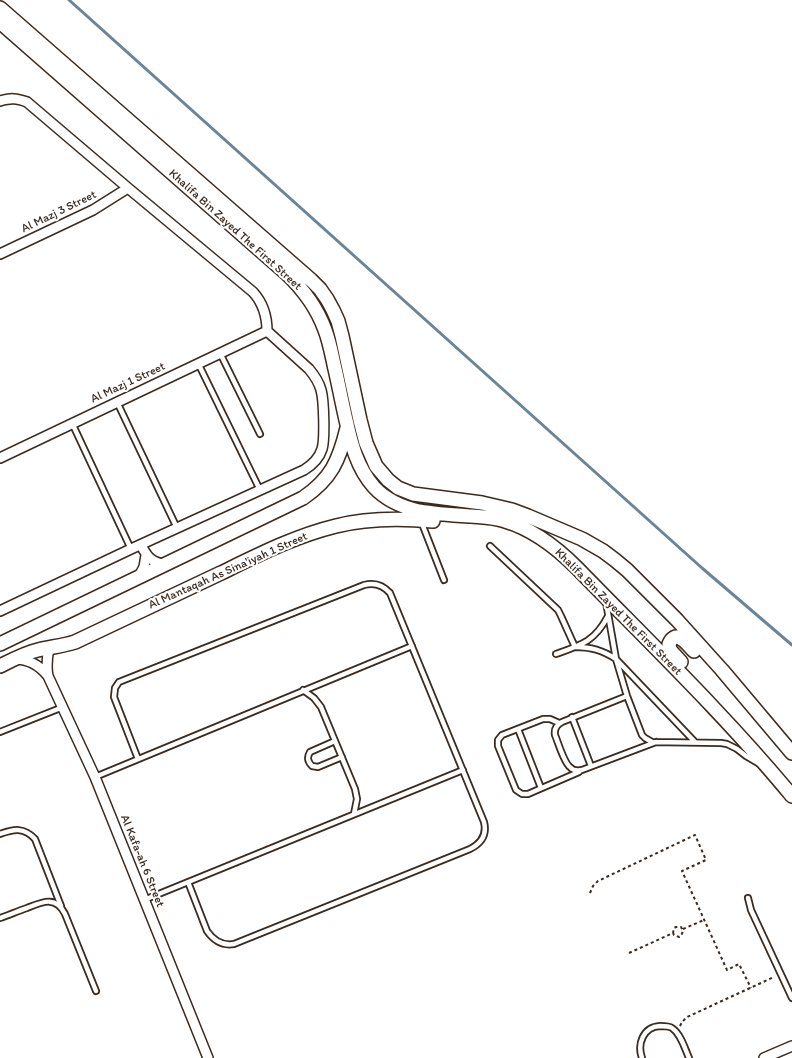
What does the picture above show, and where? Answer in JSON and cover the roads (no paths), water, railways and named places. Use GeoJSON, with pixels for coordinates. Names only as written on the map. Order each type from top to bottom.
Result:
{"type":"FeatureCollection","features":[{"type":"Feature","properties":{"kind":"main road","name":"Khalifa Bin Zayed The First Street"},"geometry":{"type":"LineString","coordinates":[[0,8],[320,289],[338,321],[366,443],[376,466],[388,480],[398,488],[413,494],[482,503],[512,510],[593,544],[615,560],[652,595],[701,646],[792,754]]}},
{"type":"Feature","properties":{"kind":"main road","name":"Khalifa Bin Zayed The First Street"},"geometry":{"type":"LineString","coordinates":[[0,22],[296,282],[313,305],[325,330],[352,446],[363,472],[374,486],[391,500],[409,509],[504,520],[544,540],[567,558],[605,596],[736,732],[792,796]]}},
{"type":"Feature","properties":{"kind":"main road"},"geometry":{"type":"LineString","coordinates":[[0,644],[303,498],[312,492],[335,466],[347,425]]}},
{"type":"Feature","properties":{"kind":"main road","name":"Al Mantaqah As Sina'iyah 1 Street"},"geometry":{"type":"LineString","coordinates":[[0,666],[29,652],[75,642],[279,546],[317,531],[337,526],[370,521],[402,519],[465,522],[490,518]]}},
{"type":"Feature","properties":{"kind":"main road"},"geometry":{"type":"LineString","coordinates":[[736,732],[733,721],[725,709],[670,650],[670,641],[674,637],[682,638],[725,685],[742,694]]}},
{"type":"Feature","properties":{"kind":"street"},"geometry":{"type":"LineString","coordinates":[[0,101],[8,98],[17,98],[27,102],[258,297],[264,310],[267,331],[309,369],[322,391],[324,442],[320,455],[304,470],[141,544],[0,611]]}},
{"type":"Feature","properties":{"kind":"street","name":"Al Mazj 3 Street"},"geometry":{"type":"LineString","coordinates":[[0,254],[93,210],[128,188]]}},
{"type":"Feature","properties":{"kind":"street","name":"Al Mazj 1 Street"},"geometry":{"type":"LineString","coordinates":[[0,458],[267,331]]}},
{"type":"Feature","properties":{"kind":"street"},"geometry":{"type":"LineString","coordinates":[[138,578],[144,567],[146,556],[141,544]]}},
{"type":"Feature","properties":{"kind":"street"},"geometry":{"type":"LineString","coordinates":[[146,556],[155,562],[166,565]]}},
{"type":"Feature","properties":{"kind":"street","name":"Al Kafa-ah 6 Street"},"geometry":{"type":"LineString","coordinates":[[48,676],[46,663],[49,648]]}},
{"type":"Feature","properties":{"kind":"street","name":"Al Kafa-ah 6 Street"},"geometry":{"type":"LineString","coordinates":[[14,659],[20,659],[33,663],[39,666],[48,676],[95,777],[208,1058]]}},
{"type":"Feature","properties":{"kind":"street"},"geometry":{"type":"LineString","coordinates":[[764,1058],[792,1046]]}},
{"type":"Feature","properties":{"kind":"lane"},"geometry":{"type":"LineString","coordinates":[[220,353],[260,434]]}},
{"type":"Feature","properties":{"kind":"lane"},"geometry":{"type":"LineString","coordinates":[[198,363],[260,490]]}},
{"type":"Feature","properties":{"kind":"lane"},"geometry":{"type":"LineString","coordinates":[[117,402],[177,528]]}},
{"type":"Feature","properties":{"kind":"lane"},"geometry":{"type":"LineString","coordinates":[[72,424],[131,549]]}},
{"type":"Feature","properties":{"kind":"lane"},"geometry":{"type":"LineString","coordinates":[[420,520],[444,580]]}},
{"type":"Feature","properties":{"kind":"lane"},"geometry":{"type":"LineString","coordinates":[[490,546],[558,610],[575,647]]}},
{"type":"Feature","properties":{"kind":"lane"},"geometry":{"type":"LineString","coordinates":[[138,759],[114,697],[116,685],[122,680],[369,584],[378,584],[383,586],[390,593],[485,826],[482,839],[479,843],[470,848],[229,945],[218,942],[210,936],[188,882]]}},
{"type":"Feature","properties":{"kind":"lane"},"geometry":{"type":"LineString","coordinates":[[605,596],[616,659],[627,696],[642,735],[648,740],[657,742],[716,742],[727,744],[738,749],[757,763],[768,767]]}},
{"type":"Feature","properties":{"kind":"lane"},"geometry":{"type":"LineString","coordinates":[[556,654],[582,644],[595,636],[608,616]]}},
{"type":"Feature","properties":{"kind":"lane"},"geometry":{"type":"LineString","coordinates":[[95,777],[412,646]]}},
{"type":"Feature","properties":{"kind":"lane"},"geometry":{"type":"LineString","coordinates":[[575,647],[596,649],[616,659],[695,742]]}},
{"type":"Feature","properties":{"kind":"lane"},"geometry":{"type":"LineString","coordinates":[[303,690],[314,698],[321,707],[342,757],[355,789],[357,799],[354,814]]}},
{"type":"Feature","properties":{"kind":"lane"},"geometry":{"type":"LineString","coordinates":[[582,770],[571,769],[567,764],[555,735],[555,728],[559,723],[572,717],[627,696]]}},
{"type":"Feature","properties":{"kind":"lane"},"geometry":{"type":"LineString","coordinates":[[0,732],[63,707]]}},
{"type":"Feature","properties":{"kind":"lane"},"geometry":{"type":"LineString","coordinates":[[572,717],[591,766]]}},
{"type":"Feature","properties":{"kind":"lane"},"geometry":{"type":"LineString","coordinates":[[559,723],[555,720],[543,719],[502,735],[498,740],[518,793],[525,795],[591,766],[657,742]]}},
{"type":"Feature","properties":{"kind":"lane"},"geometry":{"type":"LineString","coordinates":[[518,729],[542,788]]}},
{"type":"Feature","properties":{"kind":"lane"},"geometry":{"type":"LineString","coordinates":[[335,741],[310,752],[308,754],[308,760],[312,766],[318,767],[342,757]]}},
{"type":"Feature","properties":{"kind":"lane"},"geometry":{"type":"LineString","coordinates":[[144,900],[462,770]]}},
{"type":"Feature","properties":{"kind":"lane"},"geometry":{"type":"LineString","coordinates":[[0,834],[21,830],[31,835],[35,839],[96,991]]}},
{"type":"Feature","properties":{"kind":"lane"},"geometry":{"type":"LineString","coordinates":[[748,898],[751,910],[792,998]]}},
{"type":"Feature","properties":{"kind":"lane"},"geometry":{"type":"LineString","coordinates":[[0,918],[42,902],[54,902],[61,907]]}},
{"type":"Feature","properties":{"kind":"lane"},"geometry":{"type":"LineString","coordinates":[[642,1058],[640,1051],[641,1040],[651,1028],[656,1026],[667,1026],[672,1028],[677,1033],[689,1058]]}},
{"type":"Feature","properties":{"kind":"waterway"},"geometry":{"type":"LineString","coordinates":[[69,0],[702,568],[792,645]]}}]}
